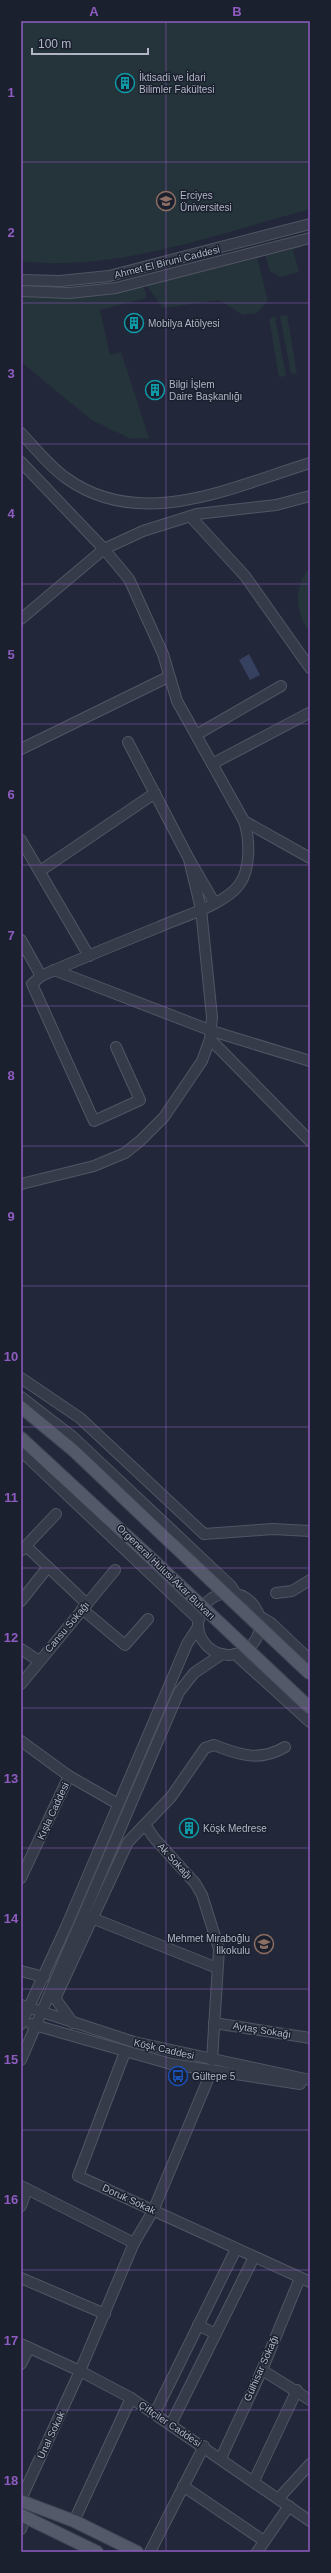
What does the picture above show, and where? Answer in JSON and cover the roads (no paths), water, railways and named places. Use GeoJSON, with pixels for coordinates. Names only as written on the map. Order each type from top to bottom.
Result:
{"type":"FeatureCollection","features":[{"type":"Feature","properties":{"kind":"main road"},"geometry":{"type":"LineString","coordinates":[[21,1407],[73,1450],[310,1674]]}},
{"type":"Feature","properties":{"kind":"main road","name":"Orgeneral Hulusi Akar Bulvarı"},"geometry":{"type":"LineString","coordinates":[[21,1438],[310,1708]]}},
{"type":"Feature","properties":{"kind":"main road"},"geometry":{"type":"LineString","coordinates":[[21,2500],[74,2521],[137,2552]]}},
{"type":"Feature","properties":{"kind":"main road"},"geometry":{"type":"LineString","coordinates":[[23,2516],[97,2552]]}},
{"type":"Feature","properties":{"kind":"street","name":"Ahmet El Biruni Caddesi"},"geometry":{"type":"LineString","coordinates":[[21,280],[65,281],[115,275],[310,224]]}},
{"type":"Feature","properties":{"kind":"street","name":"Ahmet El Biruni Caddesi"},"geometry":{"type":"LineString","coordinates":[[21,291],[69,293],[116,288],[310,238]]}},
{"type":"Feature","properties":{"kind":"street"},"geometry":{"type":"LineString","coordinates":[[21,433],[65,478],[108,500],[129,504],[153,505],[185,501],[310,463]]}},
{"type":"Feature","properties":{"kind":"street"},"geometry":{"type":"LineString","coordinates":[[23,468],[104,548],[135,589],[163,654],[168,677],[177,701],[244,821],[248,846],[243,879],[232,892],[201,909],[54,970],[41,976],[32,984],[94,1121],[140,1100],[116,1047]]}},
{"type":"Feature","properties":{"kind":"street"},"geometry":{"type":"LineString","coordinates":[[21,620],[104,548],[143,531],[190,516],[226,509],[276,506],[310,496]]}},
{"type":"Feature","properties":{"kind":"street"},"geometry":{"type":"LineString","coordinates":[[190,516],[245,576],[310,668]]}},
{"type":"Feature","properties":{"kind":"street"},"geometry":{"type":"LineString","coordinates":[[21,749],[168,677]]}},
{"type":"Feature","properties":{"kind":"street"},"geometry":{"type":"LineString","coordinates":[[196,735],[281,686]]}},
{"type":"Feature","properties":{"kind":"street"},"geometry":{"type":"LineString","coordinates":[[212,764],[309,713]]}},
{"type":"Feature","properties":{"kind":"street"},"geometry":{"type":"LineString","coordinates":[[128,742],[189,859],[214,902]]}},
{"type":"Feature","properties":{"kind":"street"},"geometry":{"type":"LineString","coordinates":[[40,871],[155,793]]}},
{"type":"Feature","properties":{"kind":"street"},"geometry":{"type":"LineString","coordinates":[[244,821],[310,858]]}},
{"type":"Feature","properties":{"kind":"street"},"geometry":{"type":"LineString","coordinates":[[21,840],[89,956]]}},
{"type":"Feature","properties":{"kind":"street"},"geometry":{"type":"LineString","coordinates":[[21,1184],[94,1166],[114,1158],[135,1146],[156,1127],[202,1061],[211,1035],[201,909],[189,859]]}},
{"type":"Feature","properties":{"kind":"street"},"geometry":{"type":"LineString","coordinates":[[21,940],[41,976]]}},
{"type":"Feature","properties":{"kind":"street"},"geometry":{"type":"LineString","coordinates":[[54,970],[211,1035],[310,1061]]}},
{"type":"Feature","properties":{"kind":"street"},"geometry":{"type":"LineString","coordinates":[[211,1035],[310,1141]]}},
{"type":"Feature","properties":{"kind":"street"},"geometry":{"type":"LineString","coordinates":[[21,1378],[80,1418],[204,1534],[273,1529],[310,1531]]}},
{"type":"Feature","properties":{"kind":"street"},"geometry":{"type":"LineString","coordinates":[[21,1397],[73,1437],[231,1586],[236,1594]]}},
{"type":"Feature","properties":{"kind":"street"},"geometry":{"type":"LineString","coordinates":[[21,1451],[198,1623],[206,1644],[222,1654],[235,1654],[247,1649],[255,1640],[259,1628],[258,1615]]}},
{"type":"Feature","properties":{"kind":"street"},"geometry":{"type":"LineString","coordinates":[[56,1514],[23,1549],[48,1567],[125,1645],[148,1619]]}},
{"type":"Feature","properties":{"kind":"street"},"geometry":{"type":"LineString","coordinates":[[21,1601],[48,1567]]}},
{"type":"Feature","properties":{"kind":"street","name":"Cansu Sokağı"},"geometry":{"type":"LineString","coordinates":[[21,1684],[115,1570]]}},
{"type":"Feature","properties":{"kind":"street"},"geometry":{"type":"LineString","coordinates":[[276,1593],[292,1591],[310,1580]]}},
{"type":"Feature","properties":{"kind":"street"},"geometry":{"type":"LineString","coordinates":[[21,2022],[25,2006],[44,1977],[187,1644],[198,1623],[203,1608],[211,1599],[223,1594],[236,1594],[248,1600],[258,1615],[271,1623],[310,1660]]}},
{"type":"Feature","properties":{"kind":"street"},"geometry":{"type":"LineString","coordinates":[[21,1649],[39,1661]]}},
{"type":"Feature","properties":{"kind":"street"},"geometry":{"type":"LineString","coordinates":[[52,1995],[82,1914],[179,1692],[194,1673],[222,1654]]}},
{"type":"Feature","properties":{"kind":"street"},"geometry":{"type":"LineString","coordinates":[[235,1654],[310,1722]]}},
{"type":"Feature","properties":{"kind":"street","name":"Kışla Caddesi"},"geometry":{"type":"LineString","coordinates":[[21,1741],[70,1776],[24,1866],[21,1878]]}},
{"type":"Feature","properties":{"kind":"street"},"geometry":{"type":"LineString","coordinates":[[21,2060],[37,2026],[41,2012],[52,1995],[92,1918],[128,1842],[179,1787],[202,1751],[208,1746],[214,1745],[240,1755],[255,1757],[268,1755],[285,1747]]}},
{"type":"Feature","properties":{"kind":"street"},"geometry":{"type":"LineString","coordinates":[[70,1776],[118,1804]]}},
{"type":"Feature","properties":{"kind":"street","name":"Ak Sokağı"},"geometry":{"type":"LineString","coordinates":[[145,1825],[199,1889],[219,1949],[212,2060]]}},
{"type":"Feature","properties":{"kind":"street"},"geometry":{"type":"LineString","coordinates":[[82,1914],[217,1968]]}},
{"type":"Feature","properties":{"kind":"street"},"geometry":{"type":"LineString","coordinates":[[21,1971],[44,1977]]}},
{"type":"Feature","properties":{"kind":"street"},"geometry":{"type":"LineString","coordinates":[[52,1995],[73,2023]]}},
{"type":"Feature","properties":{"kind":"street","name":"Köşk Caddesi"},"geometry":{"type":"LineString","coordinates":[[25,2006],[134,2042],[310,2080]]}},
{"type":"Feature","properties":{"kind":"street","name":"Köşk Caddesi"},"geometry":{"type":"LineString","coordinates":[[21,2022],[171,2064],[310,2086]]}},
{"type":"Feature","properties":{"kind":"street","name":"Aytaş Sokağı"},"geometry":{"type":"LineString","coordinates":[[214,2023],[310,2038]]}},
{"type":"Feature","properties":{"kind":"street","name":"Doruk Sokak"},"geometry":{"type":"LineString","coordinates":[[125,2052],[78,2176],[310,2282]]}},
{"type":"Feature","properties":{"kind":"street","name":"Ünal Sokak"},"geometry":{"type":"LineString","coordinates":[[21,2500],[80,2371],[134,2244],[152,2211],[212,2070]]}},
{"type":"Feature","properties":{"kind":"street"},"geometry":{"type":"LineString","coordinates":[[21,2206],[24,2188],[134,2244]]}},
{"type":"Feature","properties":{"kind":"street"},"geometry":{"type":"LineString","coordinates":[[155,2414],[236,2249]]}},
{"type":"Feature","properties":{"kind":"street"},"geometry":{"type":"LineString","coordinates":[[171,2424],[254,2257]]}},
{"type":"Feature","properties":{"kind":"street"},"geometry":{"type":"LineString","coordinates":[[21,2278],[105,2314]]}},
{"type":"Feature","properties":{"kind":"street","name":"Gülhisar Sokağı"},"geometry":{"type":"LineString","coordinates":[[221,2458],[262,2370],[300,2278]]}},
{"type":"Feature","properties":{"kind":"street"},"geometry":{"type":"LineString","coordinates":[[198,2326],[216,2334]]}},
{"type":"Feature","properties":{"kind":"street"},"geometry":{"type":"LineString","coordinates":[[21,2364],[25,2346]]}},
{"type":"Feature","properties":{"kind":"street","name":"Çiftçiler Caddesi"},"geometry":{"type":"LineString","coordinates":[[25,2346],[80,2371],[131,2398],[204,2446],[310,2521]]}},
{"type":"Feature","properties":{"kind":"street"},"geometry":{"type":"LineString","coordinates":[[262,2370],[297,2390],[310,2400]]}},
{"type":"Feature","properties":{"kind":"street"},"geometry":{"type":"LineString","coordinates":[[254,2481],[297,2390]]}},
{"type":"Feature","properties":{"kind":"street"},"geometry":{"type":"LineString","coordinates":[[74,2521],[131,2398]]}},
{"type":"Feature","properties":{"kind":"street"},"geometry":{"type":"LineString","coordinates":[[150,2552],[204,2446]]}},
{"type":"Feature","properties":{"kind":"street"},"geometry":{"type":"LineString","coordinates":[[279,2498],[310,2464]]}},
{"type":"Feature","properties":{"kind":"street"},"geometry":{"type":"LineString","coordinates":[[183,2486],[264,2541]]}},
{"type":"Feature","properties":{"kind":"street"},"geometry":{"type":"LineString","coordinates":[[257,2552],[289,2506]]}},
{"type":"Feature","properties":{"kind":"street"},"geometry":{"type":"LineString","coordinates":[[21,2529],[23,2516]]}},
{"type":"Feature","properties":{"kind":"water"},"geometry":{"type":"Polygon","coordinates":[[[249,654],[260,675],[250,680],[239,660],[249,654]]]}},
{"type":"Feature","properties":{"kind":"place","name":"İktisadi ve İdari Bilimler Fakültesi"},"geometry":{"type":"Point","coordinates":[125,83]}},
{"type":"Feature","properties":{"kind":"place","name":"Erciyes Üniversitesi"},"geometry":{"type":"Point","coordinates":[166,201]}},
{"type":"Feature","properties":{"kind":"place","name":"Mobilya Atölyesi"},"geometry":{"type":"Point","coordinates":[134,323]}},
{"type":"Feature","properties":{"kind":"place","name":"Bilgi İşlem Daire Başkanlığı"},"geometry":{"type":"Point","coordinates":[155,390]}},
{"type":"Feature","properties":{"kind":"place","name":"Köşk Medrese"},"geometry":{"type":"Point","coordinates":[189,1828]}},
{"type":"Feature","properties":{"kind":"place","name":"Mehmet Miraboğlu İlkokulu"},"geometry":{"type":"Point","coordinates":[264,1944]}},
{"type":"Feature","properties":{"kind":"place","name":"Gültepe 5"},"geometry":{"type":"Point","coordinates":[178,2076]}}]}
